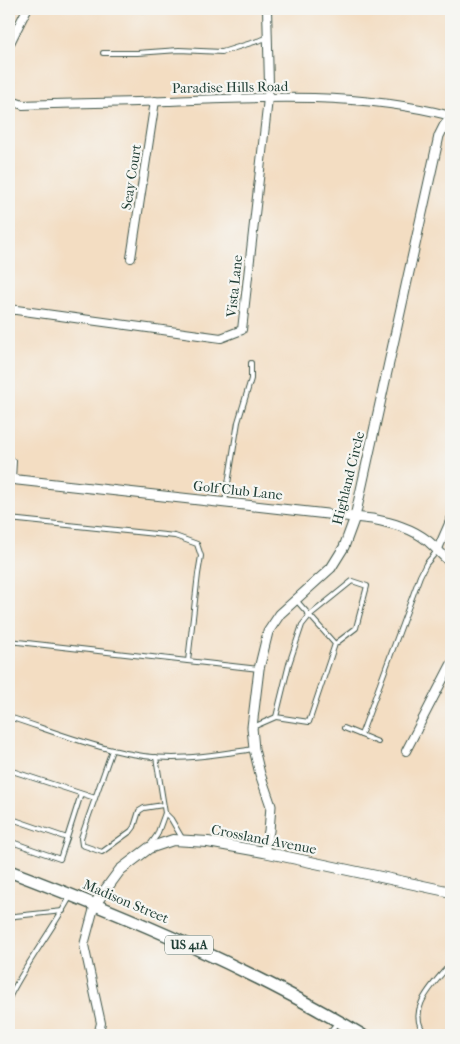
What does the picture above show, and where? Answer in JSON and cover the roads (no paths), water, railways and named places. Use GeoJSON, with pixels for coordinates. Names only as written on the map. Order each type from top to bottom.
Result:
{"type":"FeatureCollection","features":[{"type":"Feature","properties":{"kind":"main road","name":"Crossland Avenue"},"geometry":{"type":"LineString","coordinates":[[95,904],[120,870],[149,848],[173,840],[208,842],[264,852],[451,892]]}},
{"type":"Feature","properties":{"kind":"main road","name":"Madison Street"},"geometry":{"type":"LineString","coordinates":[[9,871],[171,936],[245,972],[362,1035]]}},
{"type":"Feature","properties":{"kind":"street"},"geometry":{"type":"LineString","coordinates":[[9,45],[27,9]]}},
{"type":"Feature","properties":{"kind":"street","name":"Vista Lane"},"geometry":{"type":"LineString","coordinates":[[9,308],[221,338],[242,330],[268,96],[267,9]]}},
{"type":"Feature","properties":{"kind":"street","name":"Paradise Hills Road"},"geometry":{"type":"LineString","coordinates":[[9,100],[23,105],[268,96],[368,102],[418,109],[451,117]]}},
{"type":"Feature","properties":{"kind":"street","name":"Seay Court"},"geometry":{"type":"LineString","coordinates":[[131,258],[155,101]]}},
{"type":"Feature","properties":{"kind":"street","name":"Highland Circle"},"geometry":{"type":"LineString","coordinates":[[264,852],[269,831],[271,806],[260,774],[254,749],[252,727],[259,669],[268,632],[280,614],[330,568],[344,547],[355,517],[439,136],[451,117]]}},
{"type":"Feature","properties":{"kind":"street","name":"Golf Club Lane"},"geometry":{"type":"LineString","coordinates":[[11,479],[372,519],[402,526],[428,541],[451,564]]}},
{"type":"Feature","properties":{"kind":"street"},"geometry":{"type":"LineString","coordinates":[[437,551],[451,519]]}},
{"type":"Feature","properties":{"kind":"street"},"geometry":{"type":"LineString","coordinates":[[406,751],[451,664]]}},
{"type":"Feature","properties":{"kind":"street"},"geometry":{"type":"LineString","coordinates":[[95,904],[84,945],[101,1023],[98,1035]]}},
{"type":"Feature","properties":{"kind":"lane"},"geometry":{"type":"LineString","coordinates":[[104,53],[179,50],[222,52],[267,38]]}},
{"type":"Feature","properties":{"kind":"lane"},"geometry":{"type":"LineString","coordinates":[[225,502],[238,422],[251,379],[252,363]]}},
{"type":"Feature","properties":{"kind":"lane"},"geometry":{"type":"LineString","coordinates":[[9,460],[14,461],[11,479]]}},
{"type":"Feature","properties":{"kind":"lane"},"geometry":{"type":"LineString","coordinates":[[9,519],[175,536],[197,544],[201,556],[188,661]]}},
{"type":"Feature","properties":{"kind":"lane"},"geometry":{"type":"LineString","coordinates":[[361,735],[420,576],[426,564],[437,551]]}},
{"type":"Feature","properties":{"kind":"lane"},"geometry":{"type":"LineString","coordinates":[[252,727],[276,717],[309,722],[335,644],[356,628],[367,586],[352,581],[310,615],[302,625],[289,664],[276,717]]}},
{"type":"Feature","properties":{"kind":"lane"},"geometry":{"type":"LineString","coordinates":[[296,600],[335,644]]}},
{"type":"Feature","properties":{"kind":"lane"},"geometry":{"type":"LineString","coordinates":[[9,641],[259,669]]}},
{"type":"Feature","properties":{"kind":"lane"},"geometry":{"type":"LineString","coordinates":[[9,717],[112,750],[156,757],[197,758],[254,749]]}},
{"type":"Feature","properties":{"kind":"lane"},"geometry":{"type":"LineString","coordinates":[[344,728],[378,742]]}},
{"type":"Feature","properties":{"kind":"lane"},"geometry":{"type":"LineString","coordinates":[[112,750],[81,841],[82,845],[102,852],[134,828],[139,811],[144,808],[163,805]]}},
{"type":"Feature","properties":{"kind":"lane"},"geometry":{"type":"LineString","coordinates":[[156,757],[165,814],[185,841]]}},
{"type":"Feature","properties":{"kind":"lane"},"geometry":{"type":"LineString","coordinates":[[9,771],[95,798]]}},
{"type":"Feature","properties":{"kind":"lane"},"geometry":{"type":"LineString","coordinates":[[9,841],[60,858],[81,794]]}},
{"type":"Feature","properties":{"kind":"lane"},"geometry":{"type":"LineString","coordinates":[[149,848],[157,835],[165,814]]}},
{"type":"Feature","properties":{"kind":"lane"},"geometry":{"type":"LineString","coordinates":[[9,818],[67,838]]}},
{"type":"Feature","properties":{"kind":"lane"},"geometry":{"type":"LineString","coordinates":[[10,998],[20,975],[56,924],[72,895]]}},
{"type":"Feature","properties":{"kind":"lane"},"geometry":{"type":"LineString","coordinates":[[9,919],[15,916],[63,911]]}},
{"type":"Feature","properties":{"kind":"lane"},"geometry":{"type":"LineString","coordinates":[[426,1035],[418,1024],[418,1012],[424,996],[451,963]]}},
{"type":"Feature","properties":{"kind":"lane"},"geometry":{"type":"LineString","coordinates":[[327,1035],[339,1022]]}}]}
